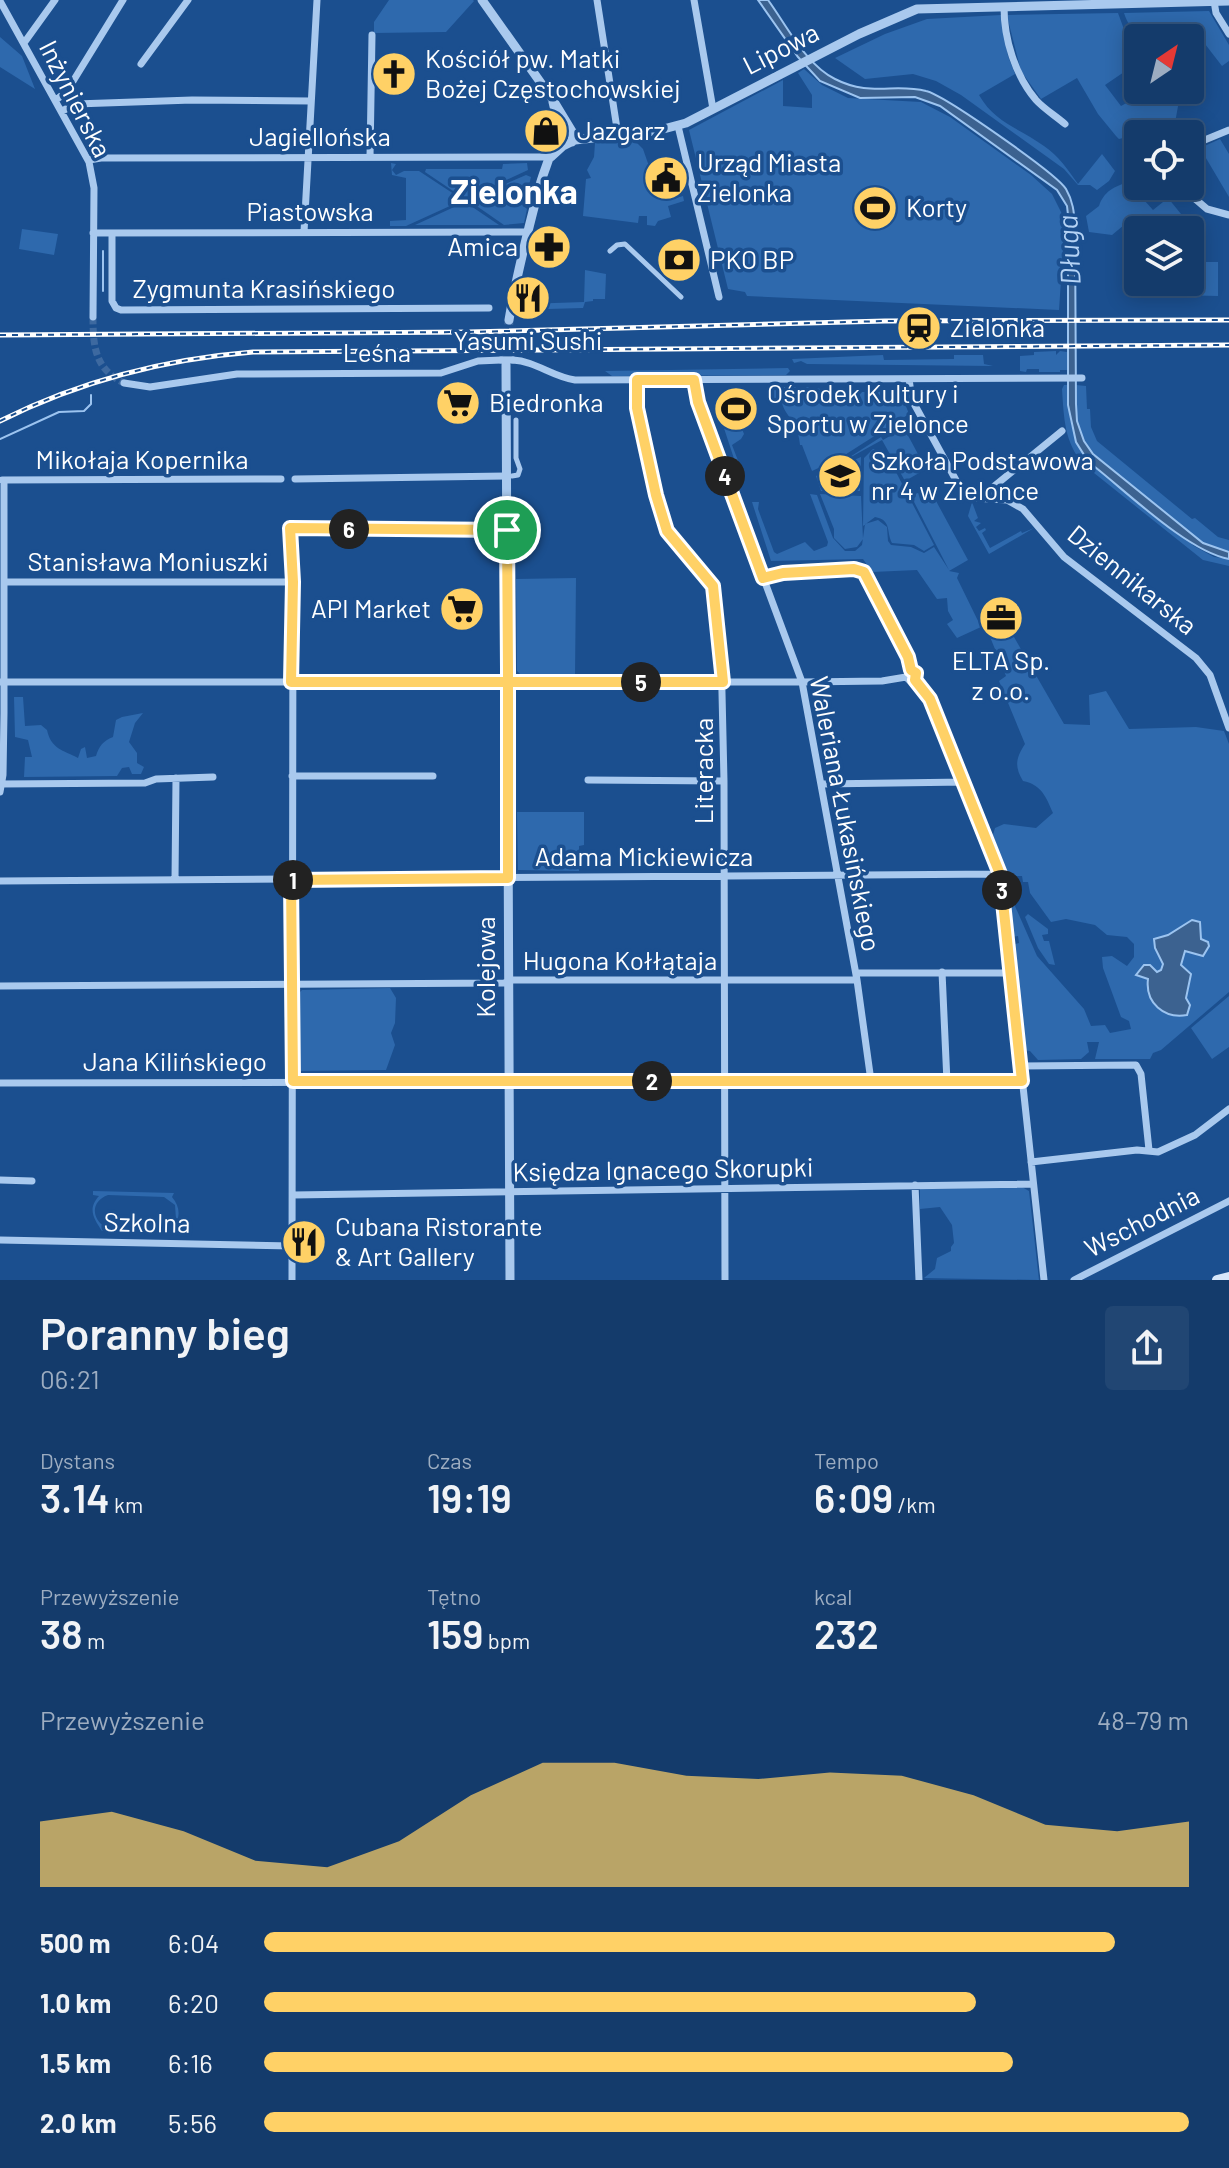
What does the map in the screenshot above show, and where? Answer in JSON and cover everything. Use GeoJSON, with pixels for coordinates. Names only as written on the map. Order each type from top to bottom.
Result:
{"type":"FeatureCollection","features":[{"type":"Feature","properties":{"kind":"main road"},"geometry":{"type":"LineString","coordinates":[[1217,1280],[1229,1277]]}},
{"type":"Feature","properties":{"kind":"street"},"geometry":{"type":"LineString","coordinates":[[24,43],[55,0]]}},
{"type":"Feature","properties":{"kind":"street"},"geometry":{"type":"LineString","coordinates":[[56,100],[67,91],[123,0]]}},
{"type":"Feature","properties":{"kind":"street"},"geometry":{"type":"LineString","coordinates":[[141,64],[188,0]]}},
{"type":"Feature","properties":{"kind":"street"},"geometry":{"type":"LineString","coordinates":[[304,232],[317,0]]}},
{"type":"Feature","properties":{"kind":"street"},"geometry":{"type":"LineString","coordinates":[[482,0],[553,102],[565,137],[542,176],[509,320]]}},
{"type":"Feature","properties":{"kind":"street"},"geometry":{"type":"LineString","coordinates":[[597,0],[618,135]]}},
{"type":"Feature","properties":{"kind":"street"},"geometry":{"type":"LineString","coordinates":[[694,0],[713,109]]}},
{"type":"Feature","properties":{"kind":"street","name":"Inżynierska"},"geometry":{"type":"LineString","coordinates":[[0,1],[89,160],[94,188],[93,317]]}},
{"type":"Feature","properties":{"kind":"street"},"geometry":{"type":"LineString","coordinates":[[1214,1],[1216,13],[1229,34]]}},
{"type":"Feature","properties":{"kind":"street","name":"Lipowa"},"geometry":{"type":"LineString","coordinates":[[565,137],[618,135],[678,126],[915,5],[1004,7],[1229,1]]}},
{"type":"Feature","properties":{"kind":"street"},"geometry":{"type":"LineString","coordinates":[[1004,7],[1004,22],[1018,72],[1037,101],[1065,124]]}},
{"type":"Feature","properties":{"kind":"street"},"geometry":{"type":"LineString","coordinates":[[370,157],[372,35]]}},
{"type":"Feature","properties":{"kind":"street"},"geometry":{"type":"LineString","coordinates":[[62,111],[76,104],[192,100],[311,101]]}},
{"type":"Feature","properties":{"kind":"street"},"geometry":{"type":"LineString","coordinates":[[678,126],[719,297]]}},
{"type":"Feature","properties":{"kind":"street"},"geometry":{"type":"LineString","coordinates":[[1204,140],[1229,130]]}},
{"type":"Feature","properties":{"kind":"street","name":"Jagiellońska"},"geometry":{"type":"LineString","coordinates":[[89,160],[551,157]]}},
{"type":"Feature","properties":{"kind":"street"},"geometry":{"type":"LineString","coordinates":[[1196,200],[1207,209],[1229,215]]}},
{"type":"Feature","properties":{"kind":"street","name":"Piastowska"},"geometry":{"type":"LineString","coordinates":[[93,233],[528,232]]}},
{"type":"Feature","properties":{"kind":"street","name":"Zygmunta Krasińskiego"},"geometry":{"type":"LineString","coordinates":[[112,233],[112,301],[121,310],[489,308]]}},
{"type":"Feature","properties":{"kind":"street"},"geometry":{"type":"LineString","coordinates":[[610,251],[617,245],[625,244],[681,297]]}},
{"type":"Feature","properties":{"kind":"street","name":"Leśna"},"geometry":{"type":"LineString","coordinates":[[124,383],[150,387],[237,374],[441,373],[478,361],[507,361]]}},
{"type":"Feature","properties":{"kind":"street"},"geometry":{"type":"LineString","coordinates":[[507,361],[531,364],[561,378],[575,380],[1082,378]]}},
{"type":"Feature","properties":{"kind":"street","name":"Kolejowa"},"geometry":{"type":"LineString","coordinates":[[507,361],[510,1280]]}},
{"type":"Feature","properties":{"kind":"street","name":"Dziennikarska"},"geometry":{"type":"LineString","coordinates":[[909,379],[912,400],[961,491],[970,497],[1007,500],[1023,509],[1064,557],[1201,662],[1212,679],[1229,728]]}},
{"type":"Feature","properties":{"kind":"street","name":"Literacka"},"geometry":{"type":"LineString","coordinates":[[637,380],[637,408],[667,531],[713,586],[723,682],[725,1280]]}},
{"type":"Feature","properties":{"kind":"street","name":"Waleriana Łukasińskiego"},"geometry":{"type":"LineString","coordinates":[[694,380],[698,402],[802,682],[856,976],[871,1081]]}},
{"type":"Feature","properties":{"kind":"street"},"geometry":{"type":"LineString","coordinates":[[295,479],[518,475],[516,420]]}},
{"type":"Feature","properties":{"kind":"street"},"geometry":{"type":"LineString","coordinates":[[986,498],[992,488],[1062,431]]}},
{"type":"Feature","properties":{"kind":"street","name":"Mikołaja Kopernika"},"geometry":{"type":"LineString","coordinates":[[2,480],[281,479]]}},
{"type":"Feature","properties":{"kind":"street"},"geometry":{"type":"LineString","coordinates":[[2,480],[1,787],[145,783],[156,779],[213,777]]}},
{"type":"Feature","properties":{"kind":"street"},"geometry":{"type":"LineString","coordinates":[[292,1280],[293,582],[290,528],[507,530]]}},
{"type":"Feature","properties":{"kind":"street"},"geometry":{"type":"LineString","coordinates":[[763,578],[783,573],[854,569],[864,572],[908,657],[910,681],[915,680],[930,699],[965,782],[1000,874],[1044,1280]]}},
{"type":"Feature","properties":{"kind":"street","name":"Stanisława Moniuszki"},"geometry":{"type":"LineString","coordinates":[[4,582],[293,582]]}},
{"type":"Feature","properties":{"kind":"street"},"geometry":{"type":"LineString","coordinates":[[2,682],[802,682],[879,681],[908,674]]}},
{"type":"Feature","properties":{"kind":"street"},"geometry":{"type":"LineString","coordinates":[[292,776],[433,776]]}},
{"type":"Feature","properties":{"kind":"street"},"geometry":{"type":"LineString","coordinates":[[175,880],[176,778]]}},
{"type":"Feature","properties":{"kind":"street"},"geometry":{"type":"LineString","coordinates":[[588,780],[724,781]]}},
{"type":"Feature","properties":{"kind":"street"},"geometry":{"type":"LineString","coordinates":[[822,784],[965,782]]}},
{"type":"Feature","properties":{"kind":"street","name":"Adama Mickiewicza"},"geometry":{"type":"LineString","coordinates":[[0,881],[1000,874]]}},
{"type":"Feature","properties":{"kind":"street"},"geometry":{"type":"LineString","coordinates":[[942,972],[947,1082]]}},
{"type":"Feature","properties":{"kind":"street","name":"Hugona Kołłątaja"},"geometry":{"type":"LineString","coordinates":[[0,986],[724,981],[942,972],[961,975],[1011,973]]}},
{"type":"Feature","properties":{"kind":"street"},"geometry":{"type":"LineString","coordinates":[[1021,1066],[1136,1065],[1141,1074],[1149,1150]]}},
{"type":"Feature","properties":{"kind":"street","name":"Jana Kilińskiego"},"geometry":{"type":"LineString","coordinates":[[0,1083],[1022,1081]]}},
{"type":"Feature","properties":{"kind":"street"},"geometry":{"type":"LineString","coordinates":[[1031,1162],[1149,1150],[1158,1152],[1195,1135],[1229,1109]]}},
{"type":"Feature","properties":{"kind":"street"},"geometry":{"type":"LineString","coordinates":[[0,1180],[32,1181]]}},
{"type":"Feature","properties":{"kind":"street","name":"Księdza Ignacego Skorupki"},"geometry":{"type":"LineString","coordinates":[[293,1195],[1033,1184]]}},
{"type":"Feature","properties":{"kind":"street"},"geometry":{"type":"LineString","coordinates":[[915,1185],[919,1280]]}},
{"type":"Feature","properties":{"kind":"street","name":"Wschodnia"},"geometry":{"type":"LineString","coordinates":[[1074,1280],[1229,1201]]}},
{"type":"Feature","properties":{"kind":"street","name":"Szkolna"},"geometry":{"type":"LineString","coordinates":[[0,1240],[292,1246]]}},
{"type":"Feature","properties":{"kind":"shaded area"},"geometry":{"type":"Polygon","coordinates":[[[389,0],[474,1],[446,32],[374,33],[374,22],[389,0]]]}},
{"type":"Feature","properties":{"kind":"shaded area"},"geometry":{"type":"Polygon","coordinates":[[[1209,11],[1229,45],[1229,61],[1222,66],[1204,45],[1204,24],[1130,24],[1124,13],[1209,11]]]}},
{"type":"Feature","properties":{"kind":"shaded area"},"geometry":{"type":"Polygon","coordinates":[[[1118,13],[1124,29],[1124,72],[1105,85],[1121,106],[1178,104],[1176,120],[1124,120],[1124,138],[1119,139],[1098,114],[1077,78],[1041,99],[1021,71],[1008,15],[1118,13]]]}},
{"type":"Feature","properties":{"kind":"shaded area"},"geometry":{"type":"Polygon","coordinates":[[[1001,15],[1008,56],[1015,74],[979,95],[1000,119],[1054,154],[1078,184],[1102,154],[1115,171],[1109,181],[1097,190],[1090,185],[1078,185],[1064,169],[961,95],[936,81],[913,74],[865,79],[835,58],[885,34],[927,19],[1001,15]]]}},
{"type":"Feature","properties":{"kind":"shaded area"},"geometry":{"type":"Polygon","coordinates":[[[0,37],[22,56],[35,89],[0,67],[0,37]]]}},
{"type":"Feature","properties":{"kind":"shaded area"},"geometry":{"type":"Polygon","coordinates":[[[804,69],[822,85],[848,98],[921,102],[950,117],[1031,175],[1052,194],[1065,220],[1059,310],[747,296],[745,292],[728,289],[689,130],[783,80],[783,106],[812,108],[812,95],[798,73],[804,69]]]}},
{"type":"Feature","properties":{"kind":"shaded area"},"geometry":{"type":"Polygon","coordinates":[[[1220,139],[1229,154],[1229,197],[1204,155],[1204,146],[1220,139]]]}},
{"type":"Feature","properties":{"kind":"shaded area"},"geometry":{"type":"Polygon","coordinates":[[[635,141],[643,149],[651,172],[656,172],[666,201],[683,196],[684,201],[668,206],[671,217],[658,221],[655,226],[647,225],[647,216],[639,216],[638,223],[583,216],[586,179],[591,178],[587,170],[594,157],[595,143],[635,141]]]}},
{"type":"Feature","properties":{"kind":"shaded area"},"geometry":{"type":"Polygon","coordinates":[[[391,163],[396,164],[392,170],[396,175],[404,171],[419,171],[463,200],[406,226],[390,226],[390,221],[406,220],[406,178],[392,175],[391,163]]]}},
{"type":"Feature","properties":{"kind":"shaded area"},"geometry":{"type":"Polygon","coordinates":[[[527,163],[528,170],[465,199],[425,172],[426,169],[502,169],[503,164],[527,163]]]}},
{"type":"Feature","properties":{"kind":"shaded area"},"geometry":{"type":"Polygon","coordinates":[[[526,175],[531,177],[524,206],[527,209],[524,223],[504,225],[468,200],[526,175]]]}},
{"type":"Feature","properties":{"kind":"shaded area"},"geometry":{"type":"Polygon","coordinates":[[[1124,184],[1124,200],[1144,200],[1153,210],[1170,200],[1181,214],[1124,216],[1124,225],[1112,235],[1089,232],[1086,216],[1099,206],[1110,190],[1124,184]]]}},
{"type":"Feature","properties":{"kind":"shaded area"},"geometry":{"type":"Polygon","coordinates":[[[465,202],[499,225],[415,225],[465,202]]]}},
{"type":"Feature","properties":{"kind":"shaded area"},"geometry":{"type":"Polygon","coordinates":[[[22,229],[58,234],[54,255],[19,249],[22,229]]]}},
{"type":"Feature","properties":{"kind":"shaded area"},"geometry":{"type":"Polygon","coordinates":[[[1204,262],[1218,262],[1218,296],[1204,296],[1204,262]]]}},
{"type":"Feature","properties":{"kind":"shaded area"},"geometry":{"type":"Polygon","coordinates":[[[585,270],[606,274],[605,299],[585,302],[583,308],[548,309],[525,304],[584,302],[585,270]]]}},
{"type":"Feature","properties":{"kind":"shaded area"},"geometry":{"type":"Polygon","coordinates":[[[1056,351],[1056,355],[1060,351],[1067,352],[1068,370],[1020,371],[1020,356],[1056,351]]]}},
{"type":"Feature","properties":{"kind":"shaded area"},"geometry":{"type":"Polygon","coordinates":[[[883,355],[884,360],[954,359],[954,355],[983,355],[984,364],[993,366],[807,364],[801,361],[794,363],[792,359],[883,355]]]}},
{"type":"Feature","properties":{"kind":"shaded area"},"geometry":{"type":"Polygon","coordinates":[[[788,368],[790,371],[786,375],[612,376],[605,371],[788,368]]]}},
{"type":"Feature","properties":{"kind":"shaded area"},"geometry":{"type":"Polygon","coordinates":[[[1064,385],[1068,385],[1073,432],[1086,458],[1194,546],[1214,557],[1229,559],[1229,566],[1203,560],[1084,465],[1072,448],[1066,429],[1064,385]]]}},
{"type":"Feature","properties":{"kind":"shaded area"},"geometry":{"type":"Polygon","coordinates":[[[1076,385],[1086,386],[1087,409],[1090,409],[1091,427],[1097,441],[1192,519],[1195,518],[1218,537],[1229,540],[1229,552],[1203,543],[1093,454],[1080,430],[1076,385]]]}},
{"type":"Feature","properties":{"kind":"shaded area"},"geometry":{"type":"Polygon","coordinates":[[[773,387],[878,392],[896,387],[909,414],[840,458],[812,471],[797,430],[782,403],[774,406],[768,390],[776,390],[773,387]]]}},
{"type":"Feature","properties":{"kind":"shaded area"},"geometry":{"type":"Polygon","coordinates":[[[731,411],[734,428],[742,429],[744,434],[732,445],[744,476],[740,477],[720,416],[731,411]]]}},
{"type":"Feature","properties":{"kind":"shaded area"},"geometry":{"type":"Polygon","coordinates":[[[904,428],[926,469],[905,481],[882,440],[842,462],[881,437],[883,440],[904,428]]]}},
{"type":"Feature","properties":{"kind":"shaded area"},"geometry":{"type":"Polygon","coordinates":[[[873,449],[885,451],[934,545],[924,551],[914,545],[892,543],[886,524],[880,519],[875,517],[863,526],[864,458],[873,449]]]}},
{"type":"Feature","properties":{"kind":"shaded area"},"geometry":{"type":"Polygon","coordinates":[[[861,457],[860,491],[821,491],[816,476],[861,457]]]}},
{"type":"Feature","properties":{"kind":"shaded area"},"geometry":{"type":"Polygon","coordinates":[[[929,488],[968,560],[949,571],[959,573],[957,578],[981,627],[957,638],[947,624],[953,620],[948,611],[947,598],[937,599],[917,570],[872,572],[863,559],[771,561],[752,502],[759,502],[758,509],[777,554],[805,542],[814,551],[827,546],[810,494],[817,495],[833,538],[845,551],[855,551],[862,545],[865,524],[878,520],[887,527],[891,545],[911,547],[924,553],[934,547],[949,570],[911,496],[929,488]]]}},
{"type":"Feature","properties":{"kind":"shaded area"},"geometry":{"type":"Polygon","coordinates":[[[820,494],[861,496],[863,539],[857,547],[845,549],[834,538],[834,529],[820,494]]]}},
{"type":"Feature","properties":{"kind":"shaded area"},"geometry":{"type":"Polygon","coordinates":[[[972,502],[978,518],[974,521],[981,523],[976,527],[979,531],[985,528],[982,533],[990,548],[1021,531],[1034,528],[989,554],[968,516],[972,502]]]}},
{"type":"Feature","properties":{"kind":"shaded area"},"geometry":{"type":"Polygon","coordinates":[[[576,578],[575,676],[521,675],[517,671],[516,579],[576,578]]]}},
{"type":"Feature","properties":{"kind":"shaded area"},"geometry":{"type":"Polygon","coordinates":[[[1006,623],[1064,724],[1090,725],[1089,695],[1106,691],[1129,729],[1196,727],[1224,731],[1229,744],[1229,992],[1161,1050],[1153,1053],[1150,1059],[1095,1059],[1099,1042],[1087,1042],[1089,1052],[1081,1059],[1038,1060],[1030,1051],[1024,1050],[1020,1021],[1023,1013],[1012,945],[1019,943],[1018,936],[1011,937],[1006,898],[1011,897],[1037,956],[1084,1009],[1091,1026],[1105,1025],[1110,1033],[1131,1029],[1129,1021],[1121,1017],[1102,957],[1112,956],[1127,966],[1134,957],[1134,944],[1127,937],[1107,935],[1095,925],[1066,919],[1051,922],[1030,893],[1028,882],[1023,882],[1022,876],[1010,876],[1006,872],[993,835],[995,828],[1004,824],[1036,828],[1053,813],[1042,792],[1035,785],[1023,781],[1018,771],[1018,758],[1025,744],[999,681],[1006,676],[988,632],[1006,623]]]}},
{"type":"Feature","properties":{"kind":"shaded area"},"geometry":{"type":"Polygon","coordinates":[[[14,697],[23,697],[25,726],[41,725],[55,745],[78,758],[85,747],[87,758],[96,756],[102,744],[113,737],[116,720],[143,713],[135,723],[129,742],[137,753],[137,763],[144,767],[141,774],[132,774],[129,767],[122,768],[117,776],[24,777],[25,757],[32,757],[28,740],[15,737],[14,697]]]}},
{"type":"Feature","properties":{"kind":"shaded area"},"geometry":{"type":"Polygon","coordinates":[[[517,812],[584,812],[584,845],[579,846],[579,871],[518,870],[517,812]]]}},
{"type":"Feature","properties":{"kind":"shaded area"},"geometry":{"type":"Polygon","coordinates":[[[1028,914],[1048,929],[1048,934],[1042,935],[1044,941],[1049,941],[1055,965],[1049,964],[1038,948],[1025,917],[1028,914]]]}},
{"type":"Feature","properties":{"kind":"shaded area"},"geometry":{"type":"Polygon","coordinates":[[[390,988],[396,998],[395,1023],[391,1033],[395,1045],[386,1070],[297,1071],[296,996],[302,990],[390,988]]]}},
{"type":"Feature","properties":{"kind":"shaded area"},"geometry":{"type":"Polygon","coordinates":[[[1229,996],[1229,1047],[1212,1059],[1191,1028],[1229,996]]]}},
{"type":"Feature","properties":{"kind":"shaded area"},"geometry":{"type":"Polygon","coordinates":[[[1022,1187],[1029,1191],[1039,1280],[924,1278],[935,1269],[937,1258],[951,1251],[954,1243],[952,1225],[940,1207],[920,1209],[920,1189],[1022,1187]]]}},
{"type":"Feature","properties":{"kind":"shaded area"},"geometry":{"type":"Polygon","coordinates":[[[93,1191],[174,1193],[172,1197],[179,1212],[177,1221],[165,1232],[102,1231],[94,1218],[93,1210],[99,1196],[93,1195],[93,1191]],[[108,1195],[98,1201],[95,1215],[105,1227],[163,1229],[170,1227],[176,1219],[175,1205],[164,1197],[108,1195]]]}},
{"type":"Feature","properties":{"kind":"water","name":"Długa"},"geometry":{"type":"Polygon","coordinates":[[[758,0],[768,0],[806,55],[825,73],[859,87],[914,89],[937,96],[1022,152],[1066,189],[1072,202],[1075,225],[1076,404],[1077,421],[1084,441],[1093,454],[1203,543],[1229,552],[1229,559],[1213,554],[1178,534],[1095,467],[1076,442],[1068,405],[1068,215],[1067,206],[1057,190],[940,106],[915,97],[860,98],[820,81],[798,57],[758,0]]]}},
{"type":"Feature","properties":{"kind":"water"},"geometry":{"type":"Polygon","coordinates":[[[1192,920],[1200,922],[1201,939],[1209,946],[1203,956],[1185,951],[1181,965],[1191,974],[1186,998],[1190,1005],[1187,1015],[1179,1016],[1158,1008],[1150,995],[1148,979],[1136,975],[1144,965],[1150,965],[1157,972],[1161,970],[1163,964],[1154,939],[1168,935],[1192,920]]]}},
{"type":"Feature","properties":{"kind":"waterway"},"geometry":{"type":"LineString","coordinates":[[103,251],[103,291]]}},
{"type":"Feature","properties":{"kind":"waterway"},"geometry":{"type":"LineString","coordinates":[[0,439],[59,412],[84,411],[91,404],[91,395]]}},
{"type":"Feature","properties":{"kind":"tunnel"},"geometry":{"type":"LineString","coordinates":[[93,317],[94,338],[101,364],[124,383]]}},
{"type":"Feature","properties":{"kind":"tunnel"},"geometry":{"type":"LineString","coordinates":[[506,365],[509,320]]}},
{"type":"Feature","properties":{"kind":"railway"},"geometry":{"type":"LineString","coordinates":[[0,335],[469,332],[885,321],[1229,320]]}},
{"type":"Feature","properties":{"kind":"railway"},"geometry":{"type":"LineString","coordinates":[[0,421],[61,394],[124,374],[188,360],[253,352],[1229,345]]}},
{"type":"Feature","properties":{"kind":"place","name":"Kościół pw. Matki Bożej Częstochowskiej"},"geometry":{"type":"Point","coordinates":[394,74]}},
{"type":"Feature","properties":{"kind":"place","name":"Jazgarz"},"geometry":{"type":"Point","coordinates":[546,131]}},
{"type":"Feature","properties":{"kind":"place","name":"Urząd Miasta Zielonka"},"geometry":{"type":"Point","coordinates":[666,178]}},
{"type":"Feature","properties":{"kind":"place","name":"Korty"},"geometry":{"type":"Point","coordinates":[875,208]}},
{"type":"Feature","properties":{"kind":"place","name":"Amica"},"geometry":{"type":"Point","coordinates":[549,247]}},
{"type":"Feature","properties":{"kind":"place","name":"PKO BP"},"geometry":{"type":"Point","coordinates":[679,260]}},
{"type":"Feature","properties":{"kind":"place","name":"Yasumi Sushi"},"geometry":{"type":"Point","coordinates":[528,298]}},
{"type":"Feature","properties":{"kind":"place","name":"Zielonka"},"geometry":{"type":"Point","coordinates":[919,328]}},
{"type":"Feature","properties":{"kind":"place","name":"Biedronka"},"geometry":{"type":"Point","coordinates":[458,403]}},
{"type":"Feature","properties":{"kind":"place","name":"Ośrodek Kultury i Sportu w Zielonce"},"geometry":{"type":"Point","coordinates":[736,409]}},
{"type":"Feature","properties":{"kind":"place","name":"Szkoła Podstawowa nr 4 w Zielonce"},"geometry":{"type":"Point","coordinates":[840,476]}},
{"type":"Feature","properties":{"kind":"place","name":"API Market"},"geometry":{"type":"Point","coordinates":[462,609]}},
{"type":"Feature","properties":{"kind":"place","name":"ELTA Sp. z o.o."},"geometry":{"type":"Point","coordinates":[1001,618]}},
{"type":"Feature","properties":{"kind":"place","name":"Cubana Ristorante & Art Gallery"},"geometry":{"type":"Point","coordinates":[304,1242]}},
{"type":"Feature","properties":{"kind":"district","name":"Zielonka"},"geometry":{"type":"Point","coordinates":[514,192]}},
{"type":"Feature","properties":{"kind":"route"},"geometry":{"type":"LineString","coordinates":[[507,530],[290,528],[293,582],[291,682],[431,681],[501,682],[508,682],[515,682],[568,682],[723,682],[713,586],[667,531],[637,408],[637,380],[694,380],[698,402],[763,578],[783,573],[854,569],[864,572],[908,657],[911,670],[916,673],[915,680],[930,699],[1000,874],[1022,1081],[293,1081],[291,880],[508,878],[508,682],[508,669],[507,530]]}}]}
